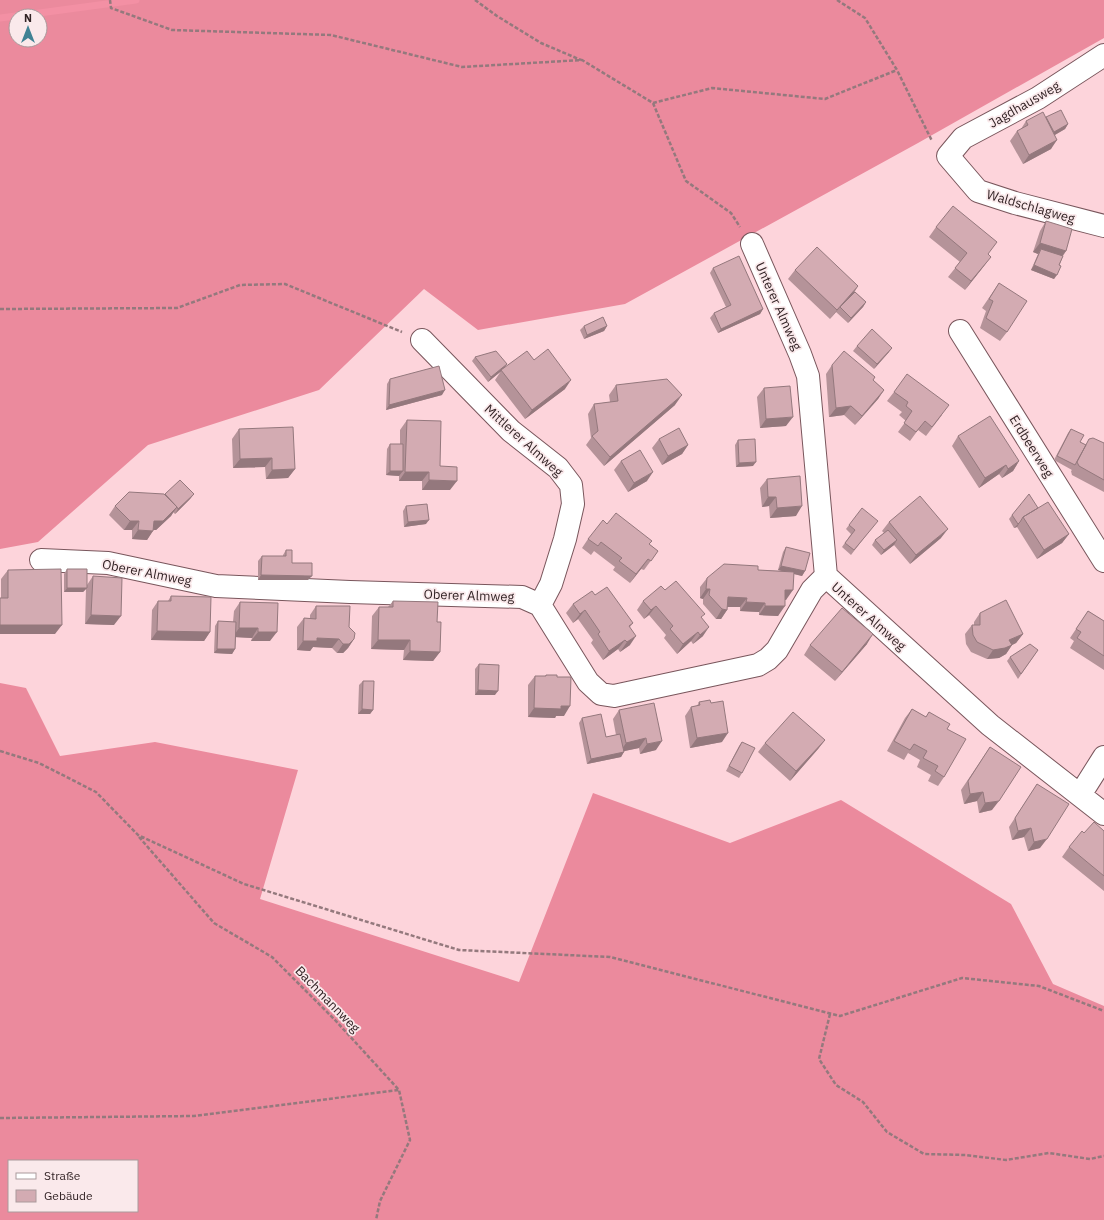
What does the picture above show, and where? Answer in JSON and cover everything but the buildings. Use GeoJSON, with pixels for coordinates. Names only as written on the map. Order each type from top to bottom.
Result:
{"type":"FeatureCollection","features":[{"type":"Feature","properties":{"kind":"street","name":"Jagdhausweg"},"geometry":{"type":"LineString","coordinates":[[948,156],[963,138],[1038,98],[1104,55]]}},
{"type":"Feature","properties":{"kind":"street","name":"Waldschlagweg"},"geometry":{"type":"LineString","coordinates":[[948,156],[978,191],[1015,204],[1104,226]]}},
{"type":"Feature","properties":{"kind":"street","name":"Unterer Almweg"},"geometry":{"type":"LineString","coordinates":[[752,244],[800,354],[808,376],[826,576],[990,724],[1104,814]]}},
{"type":"Feature","properties":{"kind":"street","name":"Erdbeerweg"},"geometry":{"type":"LineString","coordinates":[[960,332],[1104,561]]}},
{"type":"Feature","properties":{"kind":"street","name":"Mittlerer Almweg"},"geometry":{"type":"LineString","coordinates":[[422,340],[511,431],[558,468],[571,485],[572,504],[565,539],[551,584],[540,605]]}},
{"type":"Feature","properties":{"kind":"street","name":"Oberer Almweg"},"geometry":{"type":"LineString","coordinates":[[41,560],[108,562],[216,586],[522,597],[540,605]]}},
{"type":"Feature","properties":{"kind":"street"},"geometry":{"type":"LineString","coordinates":[[540,605],[588,682],[601,694],[614,696],[758,665],[778,650],[812,590],[826,576]]}},
{"type":"Feature","properties":{"kind":"street"},"geometry":{"type":"LineString","coordinates":[[1080,795],[1104,757]]}},
{"type":"Feature","properties":{"kind":"path"},"geometry":{"type":"LineString","coordinates":[[110,0],[111,8],[172,30],[331,35],[462,67],[582,60]]}},
{"type":"Feature","properties":{"kind":"path"},"geometry":{"type":"LineString","coordinates":[[475,0],[541,43],[582,60],[653,103],[686,181],[731,213],[752,244]]}},
{"type":"Feature","properties":{"kind":"path"},"geometry":{"type":"LineString","coordinates":[[837,0],[865,18],[897,70],[931,140],[948,156]]}},
{"type":"Feature","properties":{"kind":"path"},"geometry":{"type":"LineString","coordinates":[[653,103],[712,88],[824,99],[897,70]]}},
{"type":"Feature","properties":{"kind":"path"},"geometry":{"type":"LineString","coordinates":[[0,310],[177,308],[240,285],[285,284],[422,340]]}},
{"type":"Feature","properties":{"kind":"path","name":"Bachmannweg"},"geometry":{"type":"LineString","coordinates":[[0,751],[39,763],[96,792],[138,835],[214,923],[272,957],[336,1020],[399,1090],[410,1140],[380,1201],[376,1220]]}},
{"type":"Feature","properties":{"kind":"path"},"geometry":{"type":"LineString","coordinates":[[138,835],[244,884],[459,950],[610,958],[840,1016],[962,978],[1039,986],[1104,1011]]}},
{"type":"Feature","properties":{"kind":"path"},"geometry":{"type":"LineString","coordinates":[[830,1014],[819,1059],[836,1085],[863,1102],[887,1132],[924,1154],[966,1155],[1006,1160],[1049,1153],[1090,1159],[1104,1156]]}},
{"type":"Feature","properties":{"kind":"path"},"geometry":{"type":"LineString","coordinates":[[0,1118],[194,1116],[399,1090]]}},
{"type":"Feature","properties":{"kind":"shaded area"},"geometry":{"type":"Polygon","coordinates":[[[0,0],[1104,0],[1104,38],[918,143],[625,304],[478,330],[424,289],[319,390],[148,445],[38,542],[0,549],[0,0]]]}},
{"type":"Feature","properties":{"kind":"shaded area"},"geometry":{"type":"Polygon","coordinates":[[[0,683],[26,688],[60,756],[155,742],[298,770],[260,899],[519,982],[593,793],[730,843],[841,800],[1011,904],[1053,984],[1104,1006],[1104,1220],[0,1220],[0,683]]]}},
{"type":"Feature","properties":{"kind":"waterway"},"geometry":{"type":"LineString","coordinates":[[48,12],[136,0]]}},
{"type":"Feature","properties":{"kind":"waterway"},"geometry":{"type":"LineString","coordinates":[[0,18],[8,17]]}}]}
